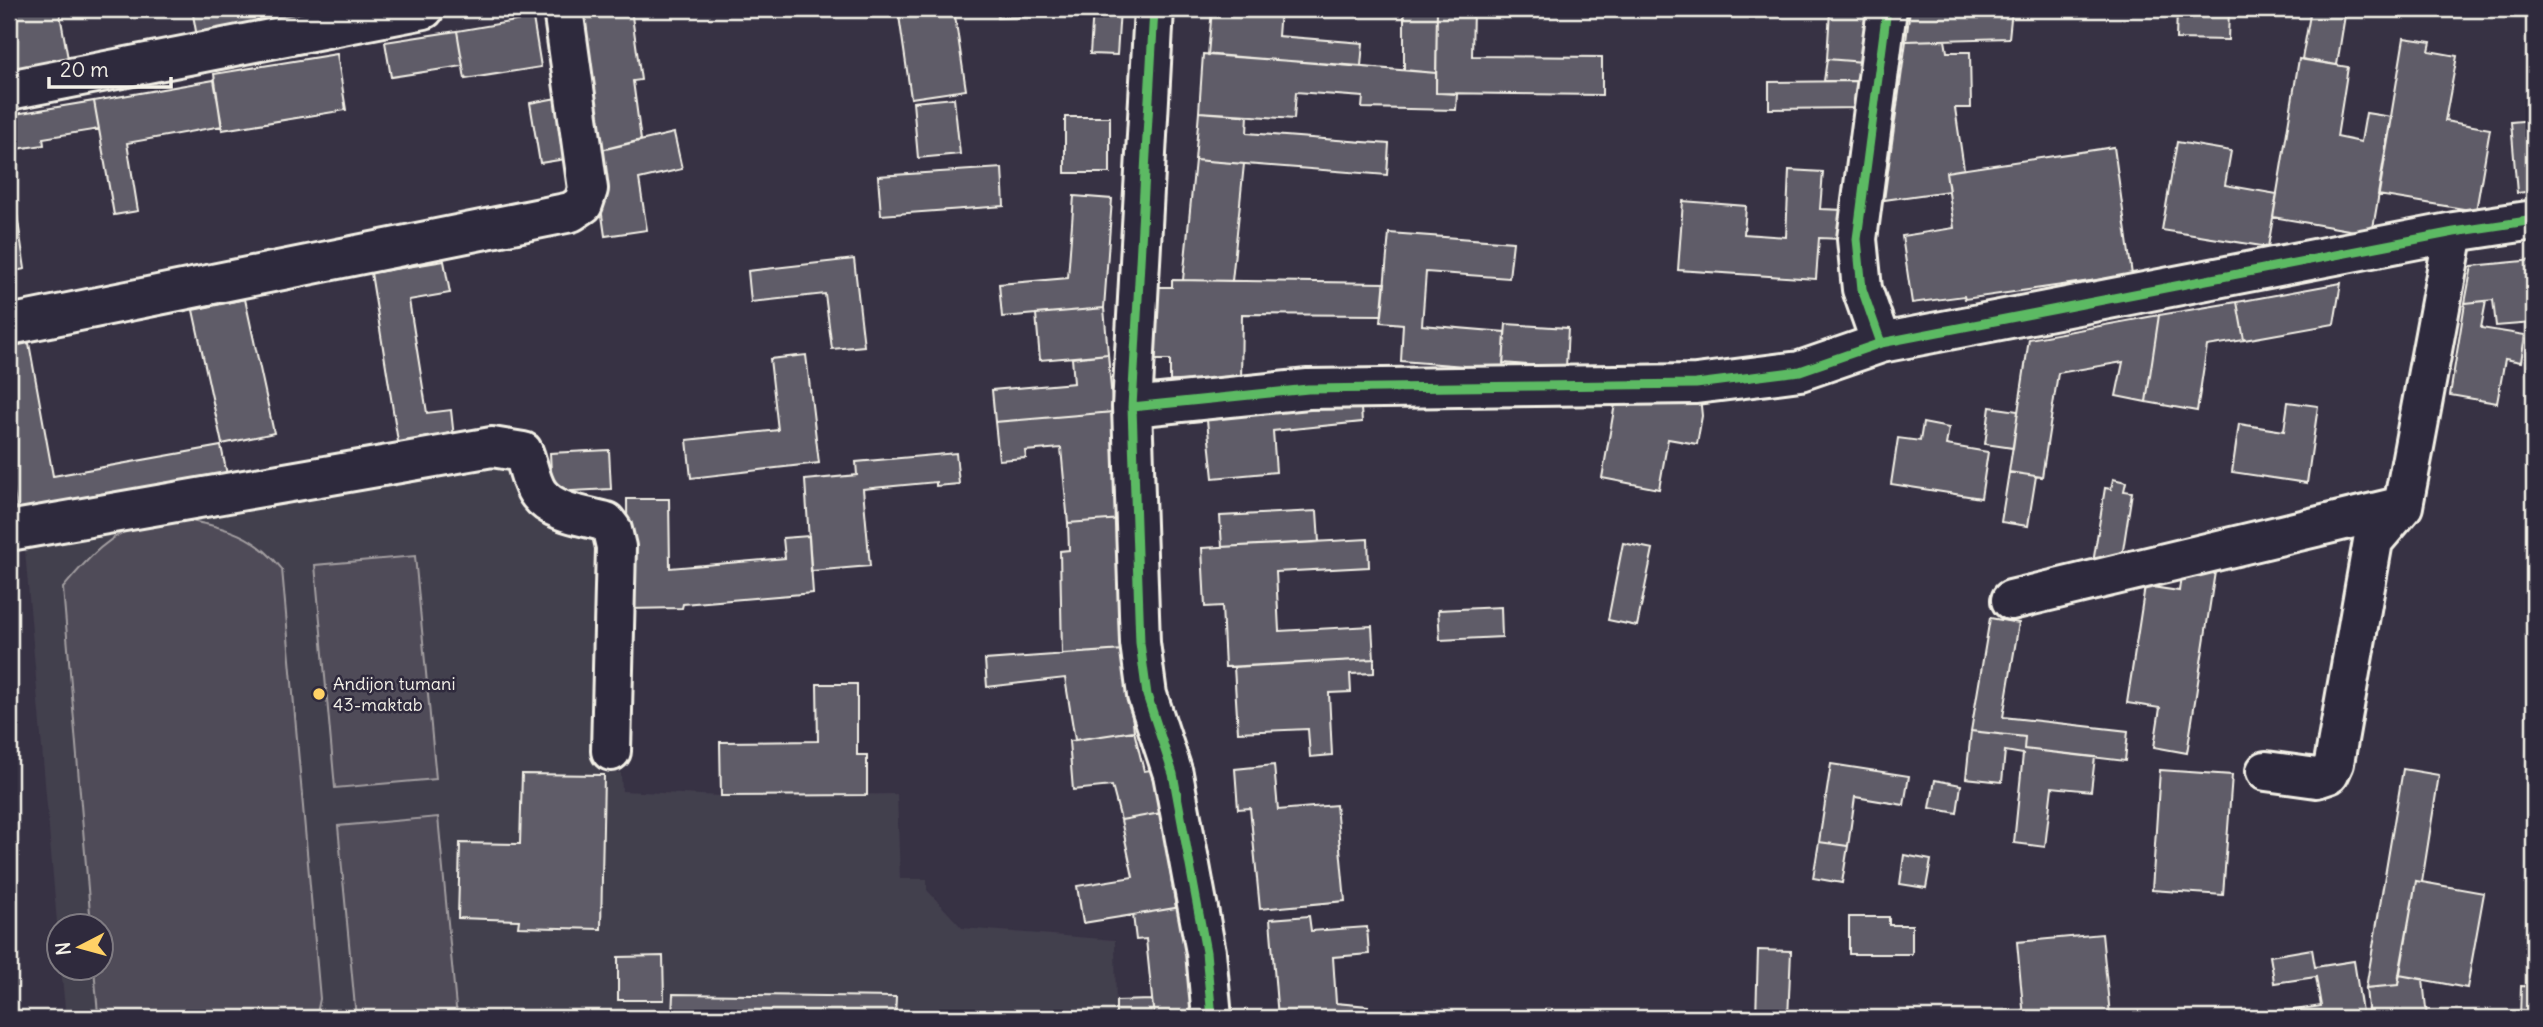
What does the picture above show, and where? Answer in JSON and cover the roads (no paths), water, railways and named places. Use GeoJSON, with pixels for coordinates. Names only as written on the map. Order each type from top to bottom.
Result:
{"type":"FeatureCollection","features":[{"type":"Feature","properties":{"kind":"street"},"geometry":{"type":"LineString","coordinates":[[9,90],[424,9]]}},
{"type":"Feature","properties":{"kind":"street"},"geometry":{"type":"LineString","coordinates":[[9,325],[570,212],[583,204],[588,189],[563,9]]}},
{"type":"Feature","properties":{"kind":"street"},"geometry":{"type":"LineString","coordinates":[[1154,9],[1132,407],[1142,656],[1147,695],[1172,774],[1206,952],[1212,1018]]}},
{"type":"Feature","properties":{"kind":"street"},"geometry":{"type":"LineString","coordinates":[[1881,343],[1862,289],[1857,239],[1887,9]]}},
{"type":"Feature","properties":{"kind":"street"},"geometry":{"type":"LineString","coordinates":[[1132,407],[1308,389],[1696,384],[1800,371],[1881,343],[2454,232],[2534,220]]}},
{"type":"Feature","properties":{"kind":"street"},"geometry":{"type":"LineString","coordinates":[[2266,771],[2317,778],[2329,774],[2334,763],[2373,541],[2403,506],[2454,232]]}},
{"type":"Feature","properties":{"kind":"street"},"geometry":{"type":"LineString","coordinates":[[9,531],[492,447],[523,452],[537,492],[544,500],[566,512],[606,522],[612,530],[616,547],[611,751]]}},
{"type":"Feature","properties":{"kind":"street"},"geometry":{"type":"LineString","coordinates":[[2011,600],[2403,506]]}},
{"type":"Feature","properties":{"kind":"place","name":"Andijon tumani 43-maktab"},"geometry":{"type":"Point","coordinates":[319,694]}}]}
